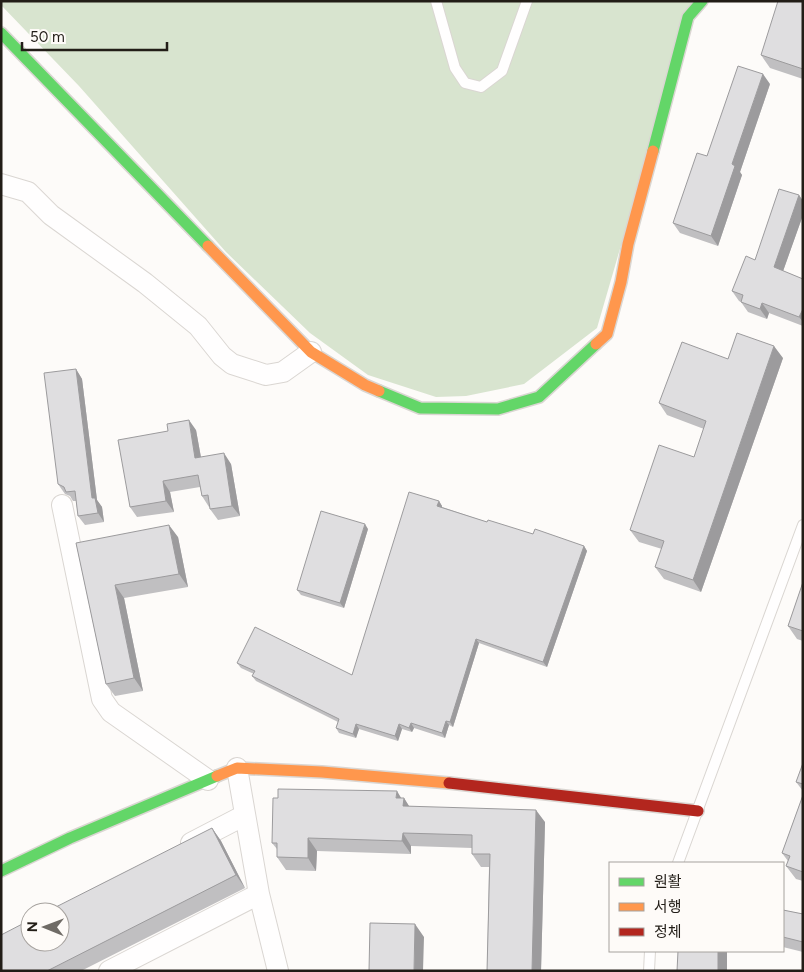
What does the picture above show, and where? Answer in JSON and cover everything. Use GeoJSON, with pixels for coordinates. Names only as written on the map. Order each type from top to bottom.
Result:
{"type":"FeatureCollection","features":[{"type":"Feature","properties":{"kind":"street"},"geometry":{"type":"LineString","coordinates":[[1,33],[311,352],[365,385],[420,408],[498,409],[539,397],[607,334],[621,282],[628,244],[688,18],[702,1]]}},
{"type":"Feature","properties":{"kind":"street"},"geometry":{"type":"LineString","coordinates":[[1,184],[28,192],[51,215],[145,283],[198,326],[222,356],[232,364],[266,375],[283,372],[311,352]]}},
{"type":"Feature","properties":{"kind":"street"},"geometry":{"type":"LineString","coordinates":[[62,505],[102,699],[111,712],[208,780]]}},
{"type":"Feature","properties":{"kind":"street"},"geometry":{"type":"LineString","coordinates":[[237,768],[259,894],[278,971]]}},
{"type":"Feature","properties":{"kind":"street"},"geometry":{"type":"LineString","coordinates":[[1,871],[70,838],[237,768],[322,772],[431,781],[698,810]]}},
{"type":"Feature","properties":{"kind":"street"},"geometry":{"type":"LineString","coordinates":[[176,850],[245,815]]}},
{"type":"Feature","properties":{"kind":"street"},"geometry":{"type":"LineString","coordinates":[[109,971],[259,894]]}},
{"type":"Feature","properties":{"kind":"lane"},"geometry":{"type":"LineString","coordinates":[[436,1],[455,68],[465,83],[480,87],[502,70],[527,1]]}},
{"type":"Feature","properties":{"kind":"lane"},"geometry":{"type":"LineString","coordinates":[[678,862],[803,525]]}},
{"type":"Feature","properties":{"kind":"lane"},"geometry":{"type":"LineString","coordinates":[[649,971],[650,952]]}},
{"type":"Feature","properties":{"kind":"green space"},"geometry":{"type":"Polygon","coordinates":[[[1,1],[692,1],[597,328],[524,384],[466,396],[436,397],[368,375],[310,333],[226,252],[79,86],[1,5],[1,1]]]}},
{"type":"Feature","properties":{"kind":"building"},"geometry":{"type":"Polygon","coordinates":[[[778,1],[803,1],[803,69],[761,55],[778,1]]]}},
{"type":"Feature","properties":{"kind":"building"},"geometry":{"type":"Polygon","coordinates":[[[738,66],[763,74],[732,164],[735,166],[711,236],[673,223],[697,153],[707,156],[738,66]]]}},
{"type":"Feature","properties":{"kind":"building"},"geometry":{"type":"Polygon","coordinates":[[[779,189],[799,195],[774,267],[803,279],[803,309],[799,317],[762,303],[760,309],[741,302],[743,295],[732,291],[746,256],[755,260],[779,189]]]}},
{"type":"Feature","properties":{"kind":"building"},"geometry":{"type":"Polygon","coordinates":[[[737,333],[774,346],[693,580],[655,567],[664,541],[630,530],[659,445],[694,457],[706,421],[659,403],[682,342],[728,359],[737,333]]]}},
{"type":"Feature","properties":{"kind":"building"},"geometry":{"type":"Polygon","coordinates":[[[76,369],[92,498],[95,498],[98,513],[78,516],[75,491],[66,492],[64,487],[58,484],[44,373],[76,369]]]}},
{"type":"Feature","properties":{"kind":"building"},"geometry":{"type":"Polygon","coordinates":[[[189,420],[195,458],[224,453],[232,506],[210,509],[208,495],[202,496],[198,475],[163,481],[166,501],[130,507],[118,440],[168,431],[167,424],[189,420]]]}},
{"type":"Feature","properties":{"kind":"building"},"geometry":{"type":"Polygon","coordinates":[[[409,492],[439,501],[437,506],[487,522],[488,520],[533,534],[535,529],[584,546],[543,662],[476,639],[450,722],[446,721],[442,733],[411,723],[409,728],[399,724],[395,736],[356,724],[353,734],[336,728],[339,719],[252,676],[255,671],[237,663],[255,627],[352,675],[409,492]]]}},
{"type":"Feature","properties":{"kind":"building"},"geometry":{"type":"Polygon","coordinates":[[[321,511],[365,524],[340,603],[297,590],[321,511]]]}},
{"type":"Feature","properties":{"kind":"building"},"geometry":{"type":"Polygon","coordinates":[[[169,525],[179,574],[115,585],[134,678],[106,684],[76,543],[169,525]]]}},
{"type":"Feature","properties":{"kind":"building"},"geometry":{"type":"Polygon","coordinates":[[[803,582],[803,631],[788,626],[803,582]]]}},
{"type":"Feature","properties":{"kind":"building"},"geometry":{"type":"Polygon","coordinates":[[[803,763],[803,784],[796,782],[803,763]]]}},
{"type":"Feature","properties":{"kind":"building"},"geometry":{"type":"Polygon","coordinates":[[[278,789],[397,791],[396,798],[404,798],[403,806],[536,810],[532,971],[487,971],[490,854],[472,854],[472,835],[403,833],[402,841],[308,838],[308,858],[277,857],[277,843],[272,843],[273,798],[278,798],[278,789]]]}},
{"type":"Feature","properties":{"kind":"building"},"geometry":{"type":"Polygon","coordinates":[[[803,795],[803,872],[786,866],[790,856],[782,853],[803,795]]]}},
{"type":"Feature","properties":{"kind":"building"},"geometry":{"type":"Polygon","coordinates":[[[212,828],[236,875],[47,971],[1,971],[1,935],[20,925],[20,952],[70,952],[70,902],[66,902],[212,828]]]}},
{"type":"Feature","properties":{"kind":"building"},"geometry":{"type":"Polygon","coordinates":[[[784,910],[803,914],[803,942],[784,937],[784,910]]]}},
{"type":"Feature","properties":{"kind":"building"},"geometry":{"type":"Polygon","coordinates":[[[370,923],[415,924],[414,971],[369,971],[370,923]]]}},
{"type":"Feature","properties":{"kind":"building"},"geometry":{"type":"Polygon","coordinates":[[[678,952],[718,952],[718,971],[677,971],[678,952]]]}},
{"type":"Feature","properties":{"kind":"traffic: fast"},"geometry":{"type":"LineString","coordinates":[[653,151],[688,17],[702,1]]}},
{"type":"Feature","properties":{"kind":"traffic: fast"},"geometry":{"type":"LineString","coordinates":[[1,33],[208,246]]}},
{"type":"Feature","properties":{"kind":"traffic: fast"},"geometry":{"type":"LineString","coordinates":[[379,391],[420,408],[498,409],[539,397],[596,344]]}},
{"type":"Feature","properties":{"kind":"traffic: fast"},"geometry":{"type":"LineString","coordinates":[[1,871],[70,838],[217,776]]}},
{"type":"Feature","properties":{"kind":"traffic: slow"},"geometry":{"type":"LineString","coordinates":[[596,344],[607,334],[621,282],[628,244],[653,151]]}},
{"type":"Feature","properties":{"kind":"traffic: slow"},"geometry":{"type":"LineString","coordinates":[[208,246],[311,352],[365,385],[379,391]]}},
{"type":"Feature","properties":{"kind":"traffic: slow"},"geometry":{"type":"LineString","coordinates":[[217,776],[237,768],[322,772],[449,783]]}},
{"type":"Feature","properties":{"kind":"traffic: jam"},"geometry":{"type":"LineString","coordinates":[[449,783],[698,811]]}}]}
